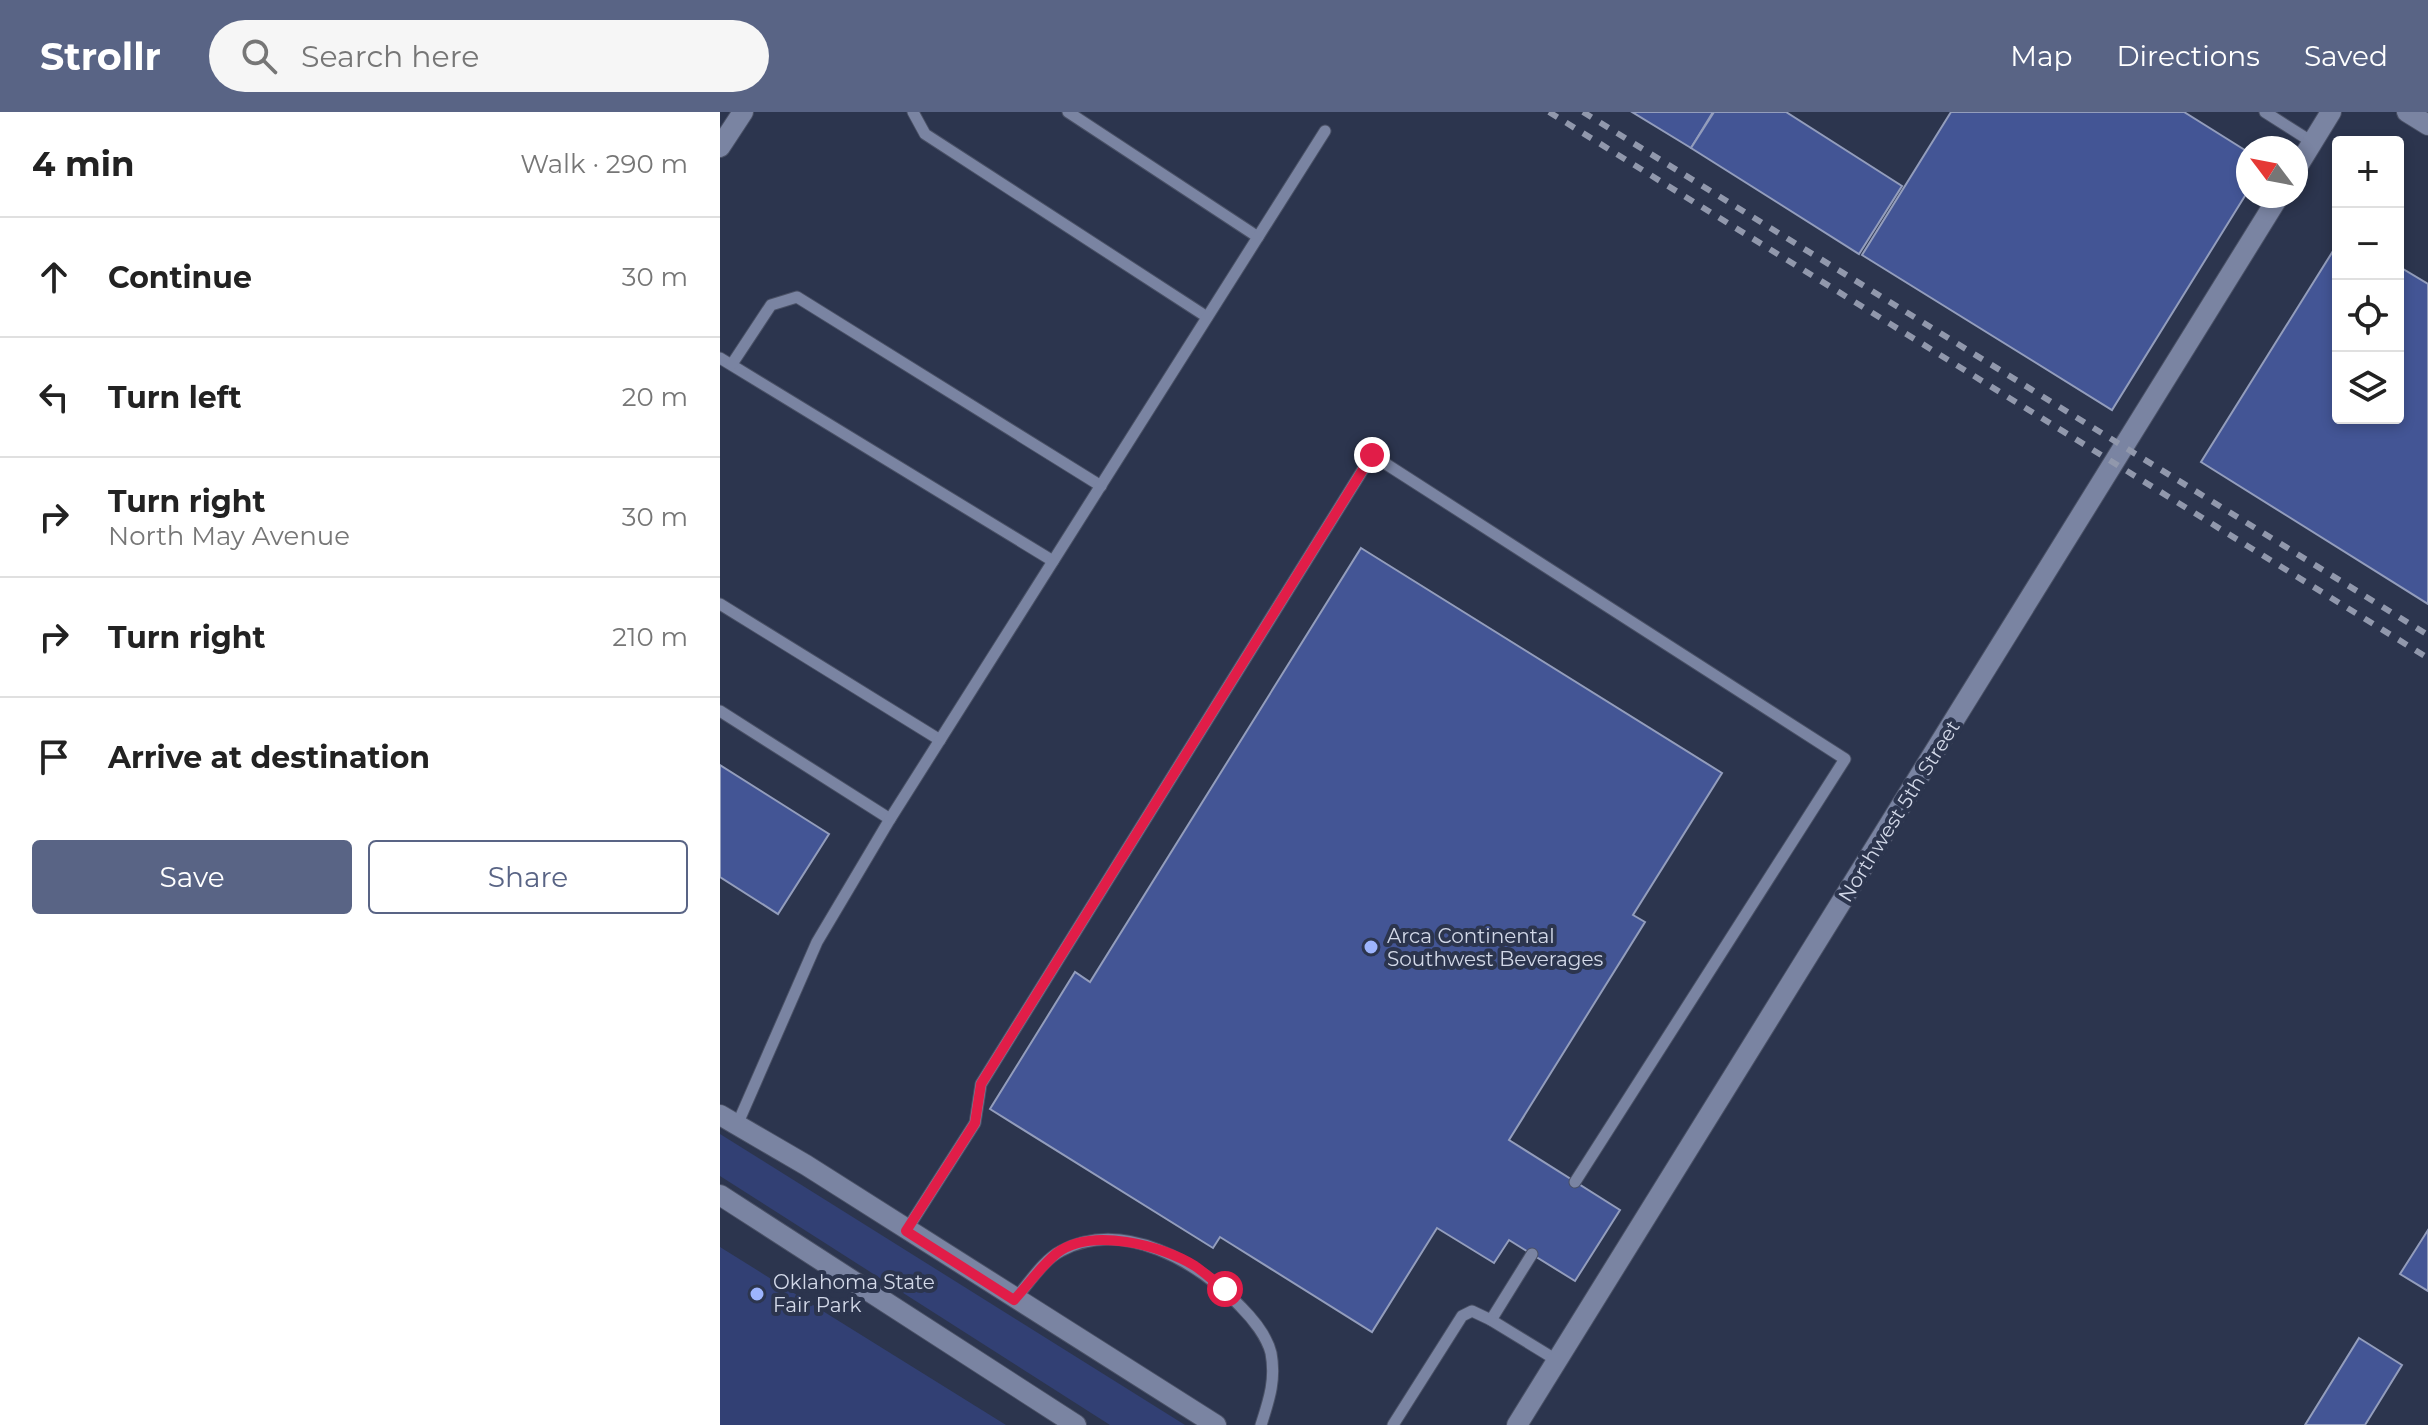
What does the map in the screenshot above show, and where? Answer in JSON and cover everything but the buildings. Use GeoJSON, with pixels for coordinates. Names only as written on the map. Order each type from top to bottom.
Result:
{"type":"FeatureCollection","features":[{"type":"Feature","properties":{"kind":"street"},"geometry":{"type":"LineString","coordinates":[[720,147],[743,112]]}},
{"type":"Feature","properties":{"kind":"street"},"geometry":{"type":"LineString","coordinates":[[2308,149],[2331,112]]}},
{"type":"Feature","properties":{"kind":"street"},"geometry":{"type":"LineString","coordinates":[[2407,112],[2428,125]]}},
{"type":"Feature","properties":{"kind":"street","name":"Northwest 5th Street"},"geometry":{"type":"LineString","coordinates":[[1517,1425],[2272,208]]}},
{"type":"Feature","properties":{"kind":"street"},"geometry":{"type":"LineString","coordinates":[[728,1120],[1216,1425]]}},
{"type":"Feature","properties":{"kind":"street"},"geometry":{"type":"LineString","coordinates":[[720,1195],[1076,1425]]}},
{"type":"Feature","properties":{"kind":"lane"},"geometry":{"type":"LineString","coordinates":[[913,112],[925,134],[1207,317]]}},
{"type":"Feature","properties":{"kind":"lane"},"geometry":{"type":"LineString","coordinates":[[1068,112],[1258,237]]}},
{"type":"Feature","properties":{"kind":"lane"},"geometry":{"type":"LineString","coordinates":[[2265,112],[2312,142]]}},
{"type":"Feature","properties":{"kind":"lane"},"geometry":{"type":"LineString","coordinates":[[728,1120],[817,942],[890,819],[1325,131]]}},
{"type":"Feature","properties":{"kind":"lane"},"geometry":{"type":"LineString","coordinates":[[732,364],[771,305],[797,297],[1101,486]]}},
{"type":"Feature","properties":{"kind":"lane"},"geometry":{"type":"LineString","coordinates":[[720,358],[1053,561]]}},
{"type":"Feature","properties":{"kind":"lane"},"geometry":{"type":"LineString","coordinates":[[906,1231],[975,1123],[981,1084],[1372,455],[1845,759],[1575,1182]]}},
{"type":"Feature","properties":{"kind":"lane"},"geometry":{"type":"LineString","coordinates":[[720,604],[940,740]]}},
{"type":"Feature","properties":{"kind":"lane"},"geometry":{"type":"LineString","coordinates":[[720,711],[890,819]]}},
{"type":"Feature","properties":{"kind":"lane"},"geometry":{"type":"LineString","coordinates":[[1014,1300],[1058,1252],[1086,1242],[1117,1242],[1162,1251],[1194,1265],[1225,1289],[1253,1320],[1270,1351],[1273,1386],[1261,1425]]}},
{"type":"Feature","properties":{"kind":"lane"},"geometry":{"type":"LineString","coordinates":[[1491,1320],[1532,1254]]}},
{"type":"Feature","properties":{"kind":"lane"},"geometry":{"type":"LineString","coordinates":[[1393,1425],[1462,1316],[1472,1311],[1558,1361]]}},
{"type":"Feature","properties":{"kind":"shaded area"},"geometry":{"type":"Polygon","coordinates":[[[720,1134],[1185,1425],[1110,1425],[720,1176],[720,1134]]]}},
{"type":"Feature","properties":{"kind":"shaded area","name":"Oklahoma State Fair Park"},"geometry":{"type":"Polygon","coordinates":[[[720,1247],[1006,1425],[720,1425],[720,1247]]]}},
{"type":"Feature","properties":{"kind":"railway"},"geometry":{"type":"LineString","coordinates":[[1549,112],[2428,658]]}},
{"type":"Feature","properties":{"kind":"railway"},"geometry":{"type":"LineString","coordinates":[[1583,112],[2428,635]]}},
{"type":"Feature","properties":{"kind":"place","name":"Arca Continental Southwest Beverages"},"geometry":{"type":"Point","coordinates":[1371,947]}},
{"type":"Feature","properties":{"kind":"place","name":"Oklahoma State Fair Park"},"geometry":{"type":"Point","coordinates":[757,1294]}},
{"type":"Feature","properties":{"kind":"route"},"geometry":{"type":"LineString","coordinates":[[1225,1289],[1194,1265],[1162,1251],[1117,1242],[1086,1242],[1058,1252],[1014,1300],[906,1231],[975,1123],[981,1084],[1372,455]]}}]}
